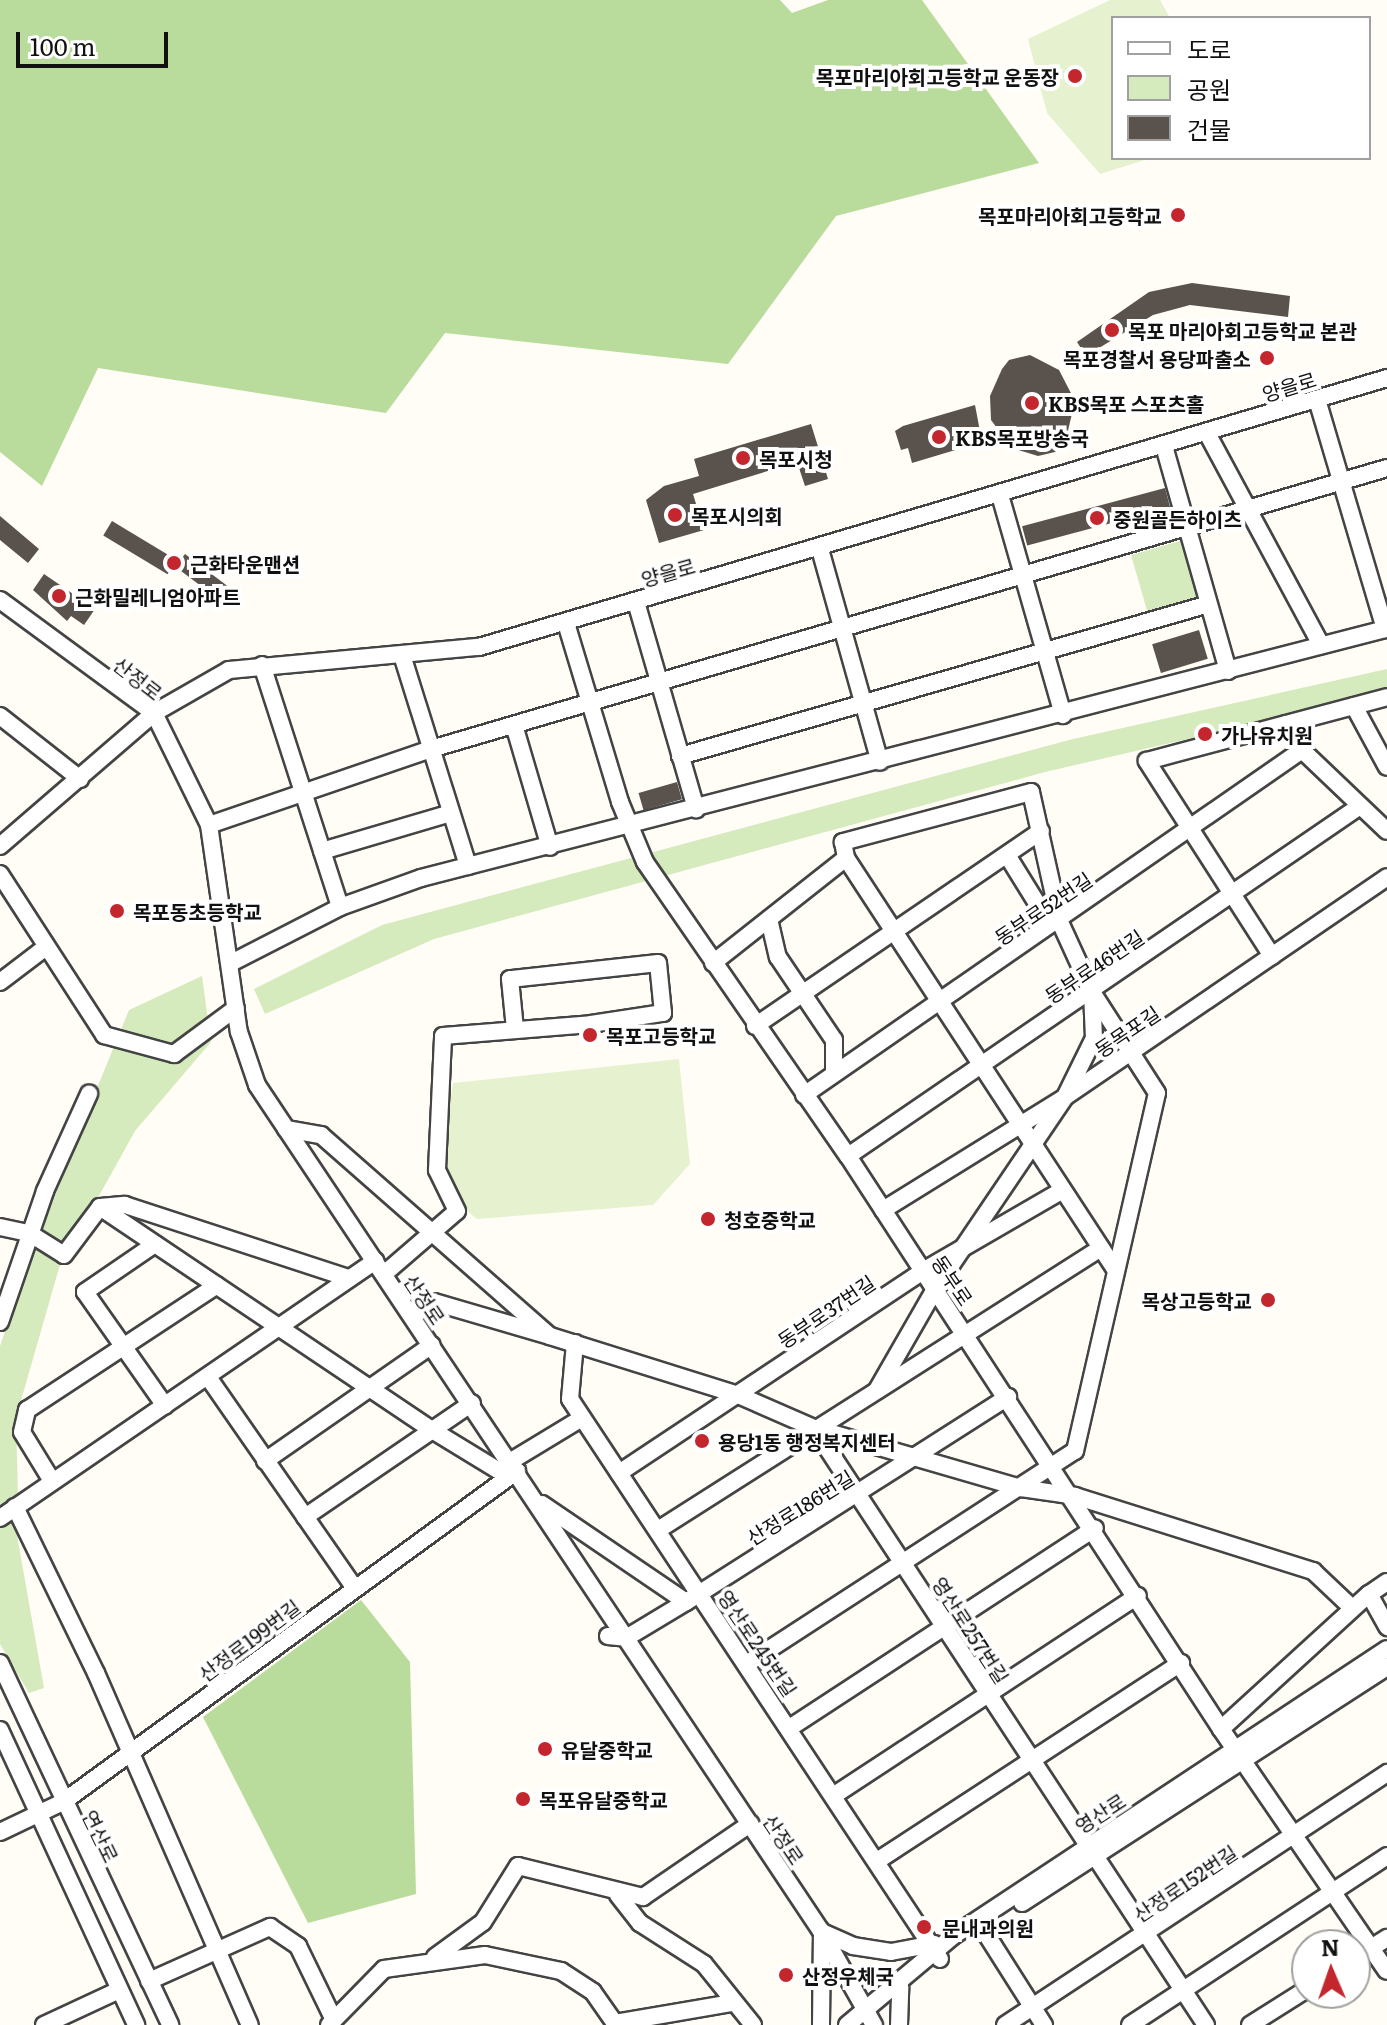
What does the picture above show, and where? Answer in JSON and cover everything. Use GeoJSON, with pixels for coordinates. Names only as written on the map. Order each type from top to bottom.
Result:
{"type":"FeatureCollection","features":[{"type":"Feature","properties":{"kind":"street","name":"양을로"},"geometry":{"type":"LineString","coordinates":[[0,846],[154,713],[208,678],[262,665],[479,647],[820,549],[1387,378]]}},
{"type":"Feature","properties":{"kind":"street"},"geometry":{"type":"LineString","coordinates":[[231,963],[340,907],[468,866],[1063,715],[1385,629],[1317,399]]}},
{"type":"Feature","properties":{"kind":"street"},"geometry":{"type":"LineString","coordinates":[[1207,433],[1321,645]]}},
{"type":"Feature","properties":{"kind":"street"},"geometry":{"type":"LineString","coordinates":[[1164,446],[1228,671]]}},
{"type":"Feature","properties":{"kind":"street"},"geometry":{"type":"LineString","coordinates":[[209,825],[431,749],[1387,468]]}},
{"type":"Feature","properties":{"kind":"street"},"geometry":{"type":"LineString","coordinates":[[1000,495],[1063,715]]}},
{"type":"Feature","properties":{"kind":"street"},"geometry":{"type":"LineString","coordinates":[[820,549],[880,762]]}},
{"type":"Feature","properties":{"kind":"street","name":"산정로"},"geometry":{"type":"LineString","coordinates":[[0,600],[154,713],[209,825],[236,1008],[251,1071],[286,1129],[472,1403],[821,1931],[871,2018]]}},
{"type":"Feature","properties":{"kind":"street"},"geometry":{"type":"LineString","coordinates":[[636,602],[696,809]]}},
{"type":"Feature","properties":{"kind":"street"},"geometry":{"type":"LineString","coordinates":[[680,756],[1209,604]]}},
{"type":"Feature","properties":{"kind":"street","name":"동부로"},"geometry":{"type":"LineString","coordinates":[[566,623],[628,827],[755,1026],[848,1156],[1075,1496],[1221,1729],[1296,1832],[1387,1971]]}},
{"type":"Feature","properties":{"kind":"street"},"geometry":{"type":"LineString","coordinates":[[402,655],[468,866]]}},
{"type":"Feature","properties":{"kind":"street"},"geometry":{"type":"LineString","coordinates":[[262,665],[340,907]]}},
{"type":"Feature","properties":{"kind":"street"},"geometry":{"type":"LineString","coordinates":[[1272,956],[1147,761],[1387,697]]}},
{"type":"Feature","properties":{"kind":"street"},"geometry":{"type":"LineString","coordinates":[[1354,706],[1387,767]]}},
{"type":"Feature","properties":{"kind":"street"},"geometry":{"type":"LineString","coordinates":[[0,716],[80,779]]}},
{"type":"Feature","properties":{"kind":"street"},"geometry":{"type":"LineString","coordinates":[[1286,724],[1302,750],[1387,831]]}},
{"type":"Feature","properties":{"kind":"street"},"geometry":{"type":"LineString","coordinates":[[514,725],[550,847]]}},
{"type":"Feature","properties":{"kind":"street","name":"동부로52번길"},"geometry":{"type":"LineString","coordinates":[[804,1095],[1060,922],[1302,750]]}},
{"type":"Feature","properties":{"kind":"street"},"geometry":{"type":"LineString","coordinates":[[748,1663],[1055,1467],[1075,1451],[1157,1108],[1155,1084],[1092,992],[1060,922],[1031,792],[843,842],[846,858],[1020,1120],[1061,1191],[1116,1270]]}},
{"type":"Feature","properties":{"kind":"street","name":"동부로46번길"},"geometry":{"type":"LineString","coordinates":[[848,1156],[1360,806]]}},
{"type":"Feature","properties":{"kind":"street"},"geometry":{"type":"LineString","coordinates":[[322,851],[451,813]]}},
{"type":"Feature","properties":{"kind":"street"},"geometry":{"type":"LineString","coordinates":[[755,1026],[1041,831]]}},
{"type":"Feature","properties":{"kind":"street"},"geometry":{"type":"LineString","coordinates":[[1007,855],[1043,913],[1060,922]]}},
{"type":"Feature","properties":{"kind":"street"},"geometry":{"type":"LineString","coordinates":[[713,963],[846,858]]}},
{"type":"Feature","properties":{"kind":"street"},"geometry":{"type":"LineString","coordinates":[[0,874],[104,1035],[163,1054],[180,1050],[236,1008]]}},
{"type":"Feature","properties":{"kind":"street","name":"동목포길"},"geometry":{"type":"LineString","coordinates":[[883,1210],[1020,1120],[1065,1097],[1387,877]]}},
{"type":"Feature","properties":{"kind":"street"},"geometry":{"type":"LineString","coordinates":[[769,919],[778,957],[834,1040],[834,1073]]}},
{"type":"Feature","properties":{"kind":"street"},"geometry":{"type":"LineString","coordinates":[[0,982],[46,947]]}},
{"type":"Feature","properties":{"kind":"street"},"geometry":{"type":"LineString","coordinates":[[0,1518],[349,1278],[379,1267],[435,1232],[457,1211],[437,1170],[443,1036],[515,1029],[663,1013],[658,963],[510,979],[515,1029]]}},
{"type":"Feature","properties":{"kind":"street"},"geometry":{"type":"LineString","coordinates":[[876,1391],[935,1289],[1065,1097],[1094,1038],[1092,992]]}},
{"type":"Feature","properties":{"kind":"street"},"geometry":{"type":"LineString","coordinates":[[0,1322],[29,1233],[89,1094]]}},
{"type":"Feature","properties":{"kind":"street"},"geometry":{"type":"LineString","coordinates":[[286,1129],[321,1135],[550,1336]]}},
{"type":"Feature","properties":{"kind":"street","name":"동부로37번길"},"geometry":{"type":"LineString","coordinates":[[619,1473],[923,1271],[1061,1191]]}},
{"type":"Feature","properties":{"kind":"street"},"geometry":{"type":"LineString","coordinates":[[0,1227],[29,1233],[64,1255],[100,1207],[125,1205],[349,1278]]}},
{"type":"Feature","properties":{"kind":"street"},"geometry":{"type":"LineString","coordinates":[[100,1207],[432,1430],[504,1474],[514,1466]]}},
{"type":"Feature","properties":{"kind":"street"},"geometry":{"type":"LineString","coordinates":[[155,1244],[85,1292],[165,1406]]}},
{"type":"Feature","properties":{"kind":"street"},"geometry":{"type":"LineString","coordinates":[[658,1530],[1101,1248]]}},
{"type":"Feature","properties":{"kind":"street"},"geometry":{"type":"LineString","coordinates":[[52,1481],[22,1432],[21,1419],[217,1285]]}},
{"type":"Feature","properties":{"kind":"street"},"geometry":{"type":"LineString","coordinates":[[412,1316],[434,1302],[738,1395],[814,1428],[1021,1488],[1075,1496],[1313,1571],[1350,1606]]}},
{"type":"Feature","properties":{"kind":"street","name":"영산로245번길"},"geometry":{"type":"LineString","coordinates":[[575,1343],[570,1399],[836,1794],[935,1951]]}},
{"type":"Feature","properties":{"kind":"street"},"geometry":{"type":"LineString","coordinates":[[265,1461],[432,1345]]}},
{"type":"Feature","properties":{"kind":"street"},"geometry":{"type":"LineString","coordinates":[[208,1377],[354,1587]]}},
{"type":"Feature","properties":{"kind":"street","name":"산정로186번길"},"geometry":{"type":"LineString","coordinates":[[626,1638],[857,1496],[1008,1397]]}},
{"type":"Feature","properties":{"kind":"street"},"geometry":{"type":"LineString","coordinates":[[305,1517],[472,1403]]}},
{"type":"Feature","properties":{"kind":"street","name":"산정로199번길"},"geometry":{"type":"LineString","coordinates":[[0,1832],[63,1802],[582,1418]]}},
{"type":"Feature","properties":{"kind":"street","name":"영산로257번길"},"geometry":{"type":"LineString","coordinates":[[814,1428],[1206,2025]]}},
{"type":"Feature","properties":{"kind":"street"},"geometry":{"type":"LineString","coordinates":[[536,1500],[686,1602]]}},
{"type":"Feature","properties":{"kind":"street"},"geometry":{"type":"LineString","coordinates":[[15,1507],[250,2025]]}},
{"type":"Feature","properties":{"kind":"street"},"geometry":{"type":"LineString","coordinates":[[791,1727],[1095,1528]]}},
{"type":"Feature","properties":{"kind":"street"},"geometry":{"type":"LineString","coordinates":[[1221,1729],[1278,1682],[1350,1606],[1387,1582]]}},
{"type":"Feature","properties":{"kind":"street"},"geometry":{"type":"LineString","coordinates":[[1369,1594],[1387,1627]]}},
{"type":"Feature","properties":{"kind":"street"},"geometry":{"type":"LineString","coordinates":[[836,1794],[1138,1596]]}},
{"type":"Feature","properties":{"kind":"street"},"geometry":{"type":"LineString","coordinates":[[608,1636],[626,1638]]}},
{"type":"Feature","properties":{"kind":"street","name":"영산로"},"geometry":{"type":"LineString","coordinates":[[871,2018],[953,1936],[1240,1753],[1387,1649]]}},
{"type":"Feature","properties":{"kind":"street","name":"연산로"},"geometry":{"type":"LineString","coordinates":[[0,1663],[170,2025]]}},
{"type":"Feature","properties":{"kind":"street"},"geometry":{"type":"LineString","coordinates":[[877,1861],[1181,1663]]}},
{"type":"Feature","properties":{"kind":"street","name":"영산로"},"geometry":{"type":"LineString","coordinates":[[1240,1753],[1387,1667]]}},
{"type":"Feature","properties":{"kind":"street"},"geometry":{"type":"LineString","coordinates":[[0,1730],[136,2025]]}},
{"type":"Feature","properties":{"kind":"street","name":"산정로152번길"},"geometry":{"type":"LineString","coordinates":[[1005,2025],[1387,1773]]}},
{"type":"Feature","properties":{"kind":"street"},"geometry":{"type":"LineString","coordinates":[[434,1958],[483,1922],[518,1866],[618,1895],[647,1895],[750,1824]]}},
{"type":"Feature","properties":{"kind":"street","name":"영산로"},"geometry":{"type":"LineString","coordinates":[[847,2025],[871,2018],[935,1951],[983,1929],[1092,1850]]}},
{"type":"Feature","properties":{"kind":"street"},"geometry":{"type":"LineString","coordinates":[[1130,2025],[1387,1856]]}},
{"type":"Feature","properties":{"kind":"street"},"geometry":{"type":"LineString","coordinates":[[618,1895],[640,1923],[704,1964],[732,2003],[753,2025]]}},
{"type":"Feature","properties":{"kind":"street"},"geometry":{"type":"LineString","coordinates":[[149,1981],[265,1927],[298,1946],[331,2022],[384,1969],[434,1958],[530,1962],[584,1983],[615,2023],[653,2021],[732,2003]]}},
{"type":"Feature","properties":{"kind":"street"},"geometry":{"type":"LineString","coordinates":[[983,1929],[1044,2025]]}},
{"type":"Feature","properties":{"kind":"street"},"geometry":{"type":"LineString","coordinates":[[821,2025],[821,1931],[864,1949],[935,1951]]}},
{"type":"Feature","properties":{"kind":"street"},"geometry":{"type":"LineString","coordinates":[[1372,1948],[1387,1938]]}},
{"type":"Feature","properties":{"kind":"street"},"geometry":{"type":"LineString","coordinates":[[899,2025],[900,1987]]}},
{"type":"Feature","properties":{"kind":"street"},"geometry":{"type":"LineString","coordinates":[[44,2025],[119,1990]]}},
{"type":"Feature","properties":{"kind":"street"},"geometry":{"type":"LineString","coordinates":[[1250,2025],[1291,1999]]}},
{"type":"Feature","properties":{"kind":"green space"},"geometry":{"type":"Polygon","coordinates":[[[0,0],[780,0],[792,13],[828,0],[922,0],[1039,163],[836,216],[728,364],[445,333],[386,413],[98,368],[42,486],[0,452],[0,0]]]}},
{"type":"Feature","properties":{"kind":"green space","name":"목포마리아회고등학교 운동장"},"geometry":{"type":"Polygon","coordinates":[[[1110,0],[1160,0],[1169,16],[1111,16],[1111,160],[1145,160],[1100,174],[1047,113],[1028,39],[1110,0]]]}},
{"type":"Feature","properties":{"kind":"green space"},"geometry":{"type":"Polygon","coordinates":[[[1180,541],[1199,592],[1195,600],[1148,614],[1131,555],[1180,541]]]}},
{"type":"Feature","properties":{"kind":"green space"},"geometry":{"type":"Polygon","coordinates":[[[1387,669],[1387,693],[1045,772],[434,939],[265,1014],[254,989],[382,925],[1073,739],[1387,669]]]}},
{"type":"Feature","properties":{"kind":"green space"},"geometry":{"type":"Polygon","coordinates":[[[202,976],[211,1042],[135,1131],[59,1268],[16,1418],[18,1495],[0,1506],[0,1346],[42,1222],[129,1010],[202,976]]]}},
{"type":"Feature","properties":{"kind":"green space"},"geometry":{"type":"Polygon","coordinates":[[[679,1059],[690,1164],[653,1205],[477,1219],[456,1202],[442,1161],[453,1083],[679,1059]]]}},
{"type":"Feature","properties":{"kind":"green space"},"geometry":{"type":"Polygon","coordinates":[[[14,1518],[44,1688],[29,1693],[0,1644],[0,1528],[14,1518]]]}},
{"type":"Feature","properties":{"kind":"green space"},"geometry":{"type":"Polygon","coordinates":[[[361,1600],[410,1662],[416,1894],[308,1923],[203,1717],[361,1600]]]}},
{"type":"Feature","properties":{"kind":"building","name":"목포 마리아회고등학교 본관"},"geometry":{"type":"Polygon","coordinates":[[[1192,283],[1290,296],[1288,317],[1190,305],[1153,315],[1086,356],[1077,342],[1149,292],[1192,283]]]}},
{"type":"Feature","properties":{"kind":"building","name":"KBS목포 스포츠홀"},"geometry":{"type":"Polygon","coordinates":[[[1030,355],[1059,370],[1075,401],[1066,439],[1055,452],[1038,456],[1012,448],[991,420],[990,396],[1002,369],[1009,360],[1030,355]]]}},
{"type":"Feature","properties":{"kind":"building","name":"KBS목포방송국"},"geometry":{"type":"Polygon","coordinates":[[[975,405],[982,442],[912,463],[908,448],[901,450],[895,431],[903,426],[975,405]]]}},
{"type":"Feature","properties":{"kind":"building","name":"목포시청"},"geometry":{"type":"Polygon","coordinates":[[[811,424],[828,479],[805,486],[797,462],[693,494],[704,530],[659,543],[646,500],[664,486],[699,476],[694,459],[811,424]]]}},
{"type":"Feature","properties":{"kind":"building","name":"중원골든하이츠"},"geometry":{"type":"Polygon","coordinates":[[[1165,488],[1170,507],[1027,546],[1022,526],[1165,488]]]}},
{"type":"Feature","properties":{"kind":"building"},"geometry":{"type":"Polygon","coordinates":[[[0,516],[39,549],[28,563],[0,540],[0,516]]]}},
{"type":"Feature","properties":{"kind":"building"},"geometry":{"type":"Polygon","coordinates":[[[112,521],[176,560],[168,574],[103,536],[112,521]]]}},
{"type":"Feature","properties":{"kind":"building"},"geometry":{"type":"Polygon","coordinates":[[[185,554],[232,590],[222,602],[175,567],[185,554]]]}},
{"type":"Feature","properties":{"kind":"building","name":"근화밀레니엄아파트"},"geometry":{"type":"Polygon","coordinates":[[[44,574],[95,609],[84,625],[71,616],[67,621],[33,590],[44,574]]]}},
{"type":"Feature","properties":{"kind":"building"},"geometry":{"type":"Polygon","coordinates":[[[1199,630],[1208,659],[1161,673],[1152,644],[1199,630]]]}},
{"type":"Feature","properties":{"kind":"building"},"geometry":{"type":"Polygon","coordinates":[[[677,782],[682,799],[644,810],[639,793],[677,782]]]}},
{"type":"Feature","properties":{"kind":"place","name":"목포마리아회고등학교 운동장"},"geometry":{"type":"Point","coordinates":[1075,76]}},
{"type":"Feature","properties":{"kind":"place","name":"목포마리아회고등학교"},"geometry":{"type":"Point","coordinates":[1178,215]}},
{"type":"Feature","properties":{"kind":"place","name":"목포 마리아회고등학교 본관"},"geometry":{"type":"Point","coordinates":[1112,330]}},
{"type":"Feature","properties":{"kind":"place","name":"목포경찰서 용당파출소"},"geometry":{"type":"Point","coordinates":[1267,358]}},
{"type":"Feature","properties":{"kind":"place","name":"KBS목포 스포츠홀"},"geometry":{"type":"Point","coordinates":[1032,403]}},
{"type":"Feature","properties":{"kind":"place","name":"KBS목포방송국"},"geometry":{"type":"Point","coordinates":[939,437]}},
{"type":"Feature","properties":{"kind":"place","name":"목포시청"},"geometry":{"type":"Point","coordinates":[743,458]}},
{"type":"Feature","properties":{"kind":"place","name":"목포시의회"},"geometry":{"type":"Point","coordinates":[675,515]}},
{"type":"Feature","properties":{"kind":"place","name":"중원골든하이츠"},"geometry":{"type":"Point","coordinates":[1097,518]}},
{"type":"Feature","properties":{"kind":"place","name":"근화타운맨션"},"geometry":{"type":"Point","coordinates":[174,563]}},
{"type":"Feature","properties":{"kind":"place","name":"근화밀레니엄아파트"},"geometry":{"type":"Point","coordinates":[59,596]}},
{"type":"Feature","properties":{"kind":"place","name":"가나유치원"},"geometry":{"type":"Point","coordinates":[1205,734]}},
{"type":"Feature","properties":{"kind":"place","name":"목포동초등학교"},"geometry":{"type":"Point","coordinates":[117,911]}},
{"type":"Feature","properties":{"kind":"place","name":"목포고등학교"},"geometry":{"type":"Point","coordinates":[590,1035]}},
{"type":"Feature","properties":{"kind":"place","name":"청호중학교"},"geometry":{"type":"Point","coordinates":[708,1219]}},
{"type":"Feature","properties":{"kind":"place","name":"목상고등학교"},"geometry":{"type":"Point","coordinates":[1268,1300]}},
{"type":"Feature","properties":{"kind":"place","name":"용당1동 행정복지센터"},"geometry":{"type":"Point","coordinates":[702,1441]}},
{"type":"Feature","properties":{"kind":"place","name":"유달중학교"},"geometry":{"type":"Point","coordinates":[545,1749]}},
{"type":"Feature","properties":{"kind":"place","name":"목포유달중학교"},"geometry":{"type":"Point","coordinates":[523,1799]}},
{"type":"Feature","properties":{"kind":"place","name":"문내과의원"},"geometry":{"type":"Point","coordinates":[924,1927]}},
{"type":"Feature","properties":{"kind":"place","name":"산정우체국"},"geometry":{"type":"Point","coordinates":[786,1975]}}]}
